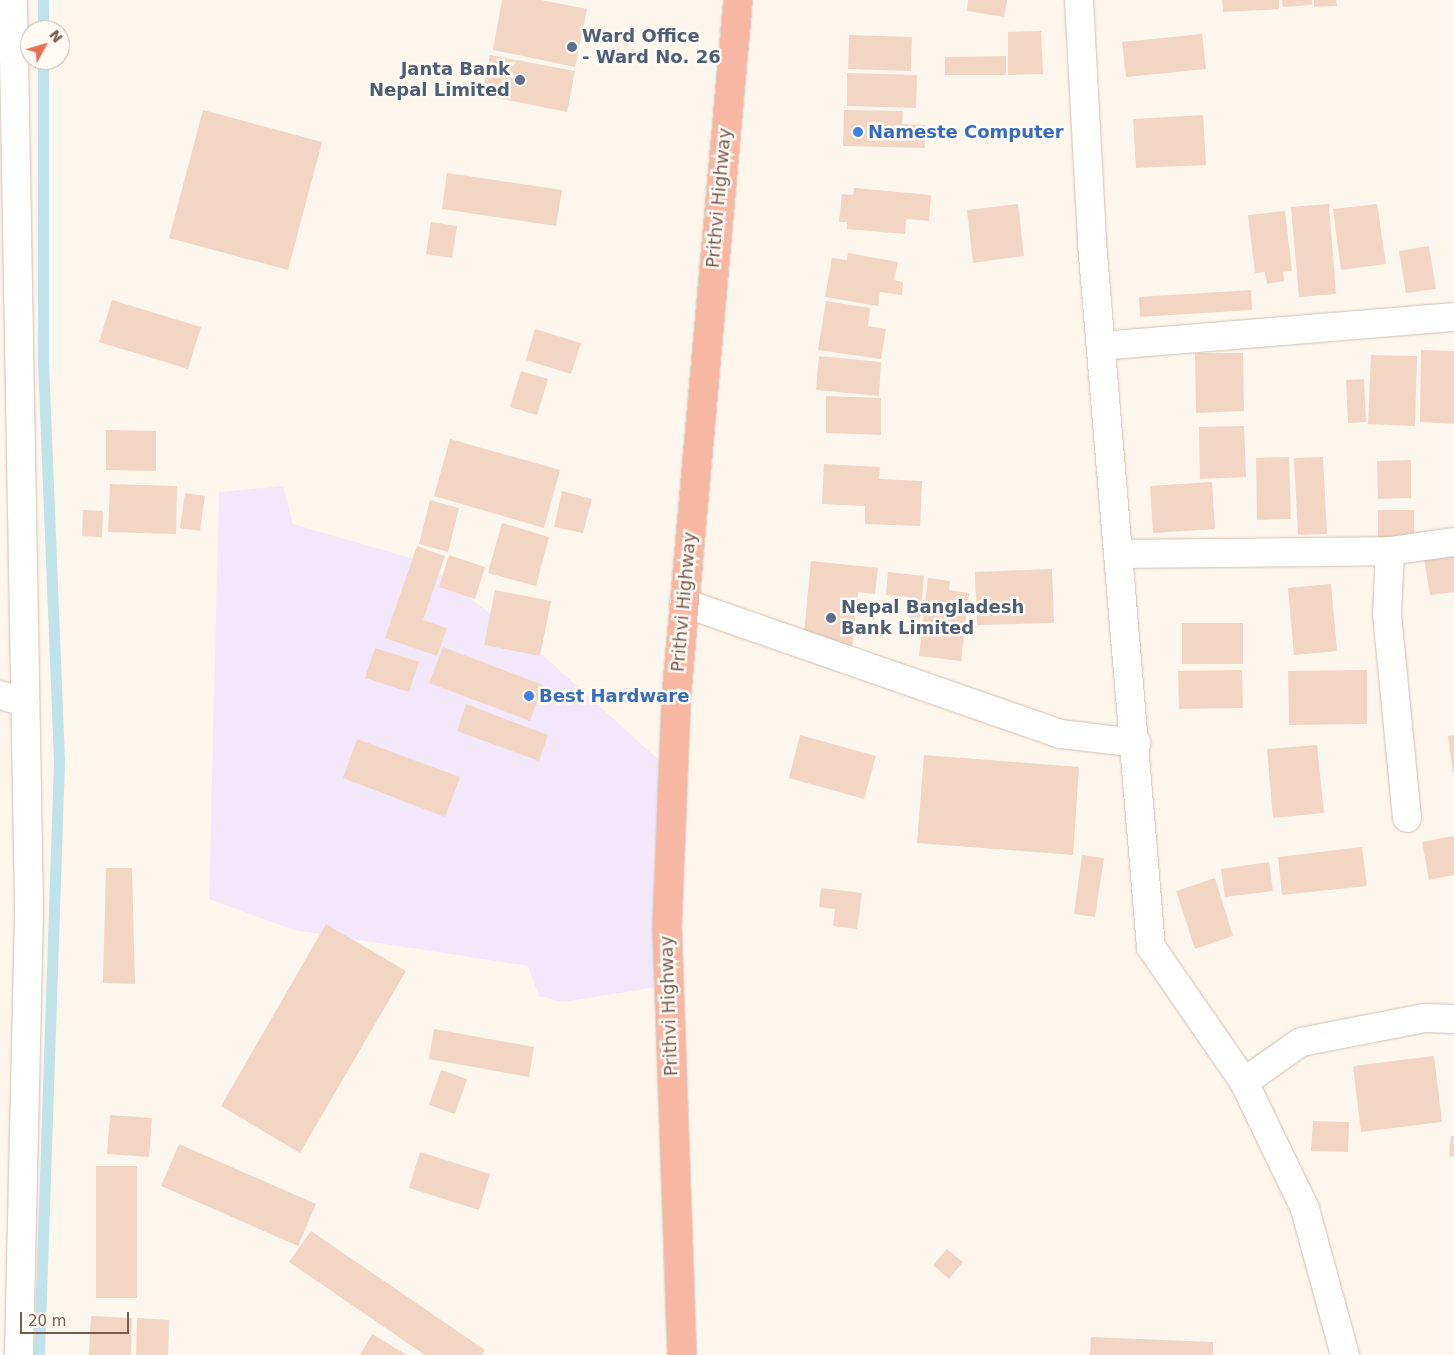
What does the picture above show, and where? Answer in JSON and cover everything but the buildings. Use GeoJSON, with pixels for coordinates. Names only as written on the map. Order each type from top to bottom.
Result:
{"type":"FeatureCollection","features":[{"type":"Feature","properties":{"kind":"highway","name":"Prithvi Highway"},"geometry":{"type":"LineString","coordinates":[[682,1355],[667,928],[684,602],[738,0]]}},
{"type":"Feature","properties":{"kind":"street"},"geometry":{"type":"LineString","coordinates":[[13,0],[13,698],[29,912],[19,1355]]}},
{"type":"Feature","properties":{"kind":"street"},"geometry":{"type":"LineString","coordinates":[[1078,0],[1101,346],[1136,743],[1151,947],[1244,1082],[1305,1209],[1345,1355]]}},
{"type":"Feature","properties":{"kind":"street"},"geometry":{"type":"LineString","coordinates":[[1101,346],[1454,318]]}},
{"type":"Feature","properties":{"kind":"street"},"geometry":{"type":"LineString","coordinates":[[1119,554],[1390,551],[1454,542]]}},
{"type":"Feature","properties":{"kind":"street"},"geometry":{"type":"LineString","coordinates":[[1390,551],[1387,614],[1407,818]]}},
{"type":"Feature","properties":{"kind":"street"},"geometry":{"type":"LineString","coordinates":[[684,602],[1061,734],[1136,743]]}},
{"type":"Feature","properties":{"kind":"street"},"geometry":{"type":"LineString","coordinates":[[1244,1082],[1301,1042],[1425,1018],[1454,1019]]}},
{"type":"Feature","properties":{"kind":"shaded area"},"geometry":{"type":"Polygon","coordinates":[[[283,486],[293,524],[425,562],[546,658],[659,760],[670,985],[563,1002],[539,996],[528,966],[294,930],[209,899],[219,492],[283,486]]]}},
{"type":"Feature","properties":{"kind":"waterway"},"geometry":{"type":"LineString","coordinates":[[43,0],[43,20]]}},
{"type":"Feature","properties":{"kind":"waterway"},"geometry":{"type":"LineString","coordinates":[[39,1355],[59,760],[43,361],[43,70]]}},
{"type":"Feature","properties":{"kind":"place","name":"Ward Office - Ward No. 26"},"geometry":{"type":"Point","coordinates":[572,47]}},
{"type":"Feature","properties":{"kind":"place","name":"Janta Bank Nepal Limited"},"geometry":{"type":"Point","coordinates":[520,80]}},
{"type":"Feature","properties":{"kind":"place","name":"Nameste Computer"},"geometry":{"type":"Point","coordinates":[858,132]}},
{"type":"Feature","properties":{"kind":"place","name":"Nepal Bangladesh Bank Limited"},"geometry":{"type":"Point","coordinates":[831,618]}},
{"type":"Feature","properties":{"kind":"place","name":"Best Hardware"},"geometry":{"type":"Point","coordinates":[529,696]}}]}
